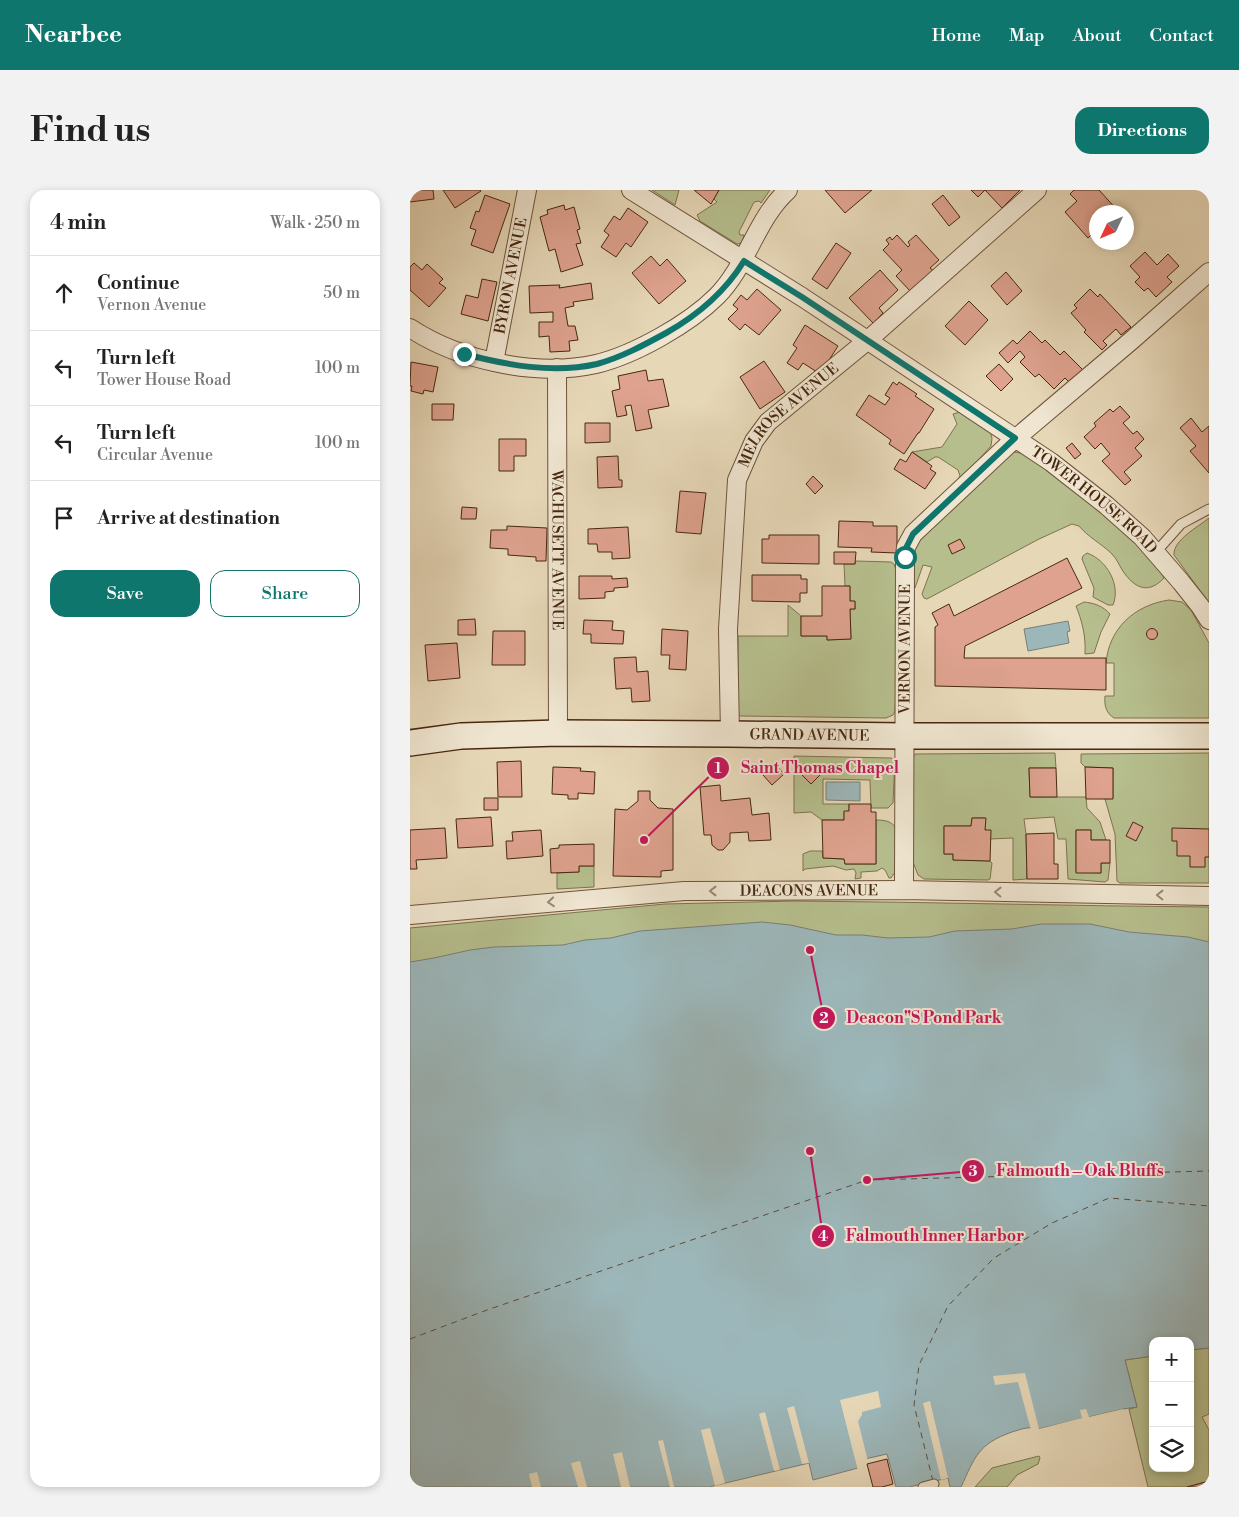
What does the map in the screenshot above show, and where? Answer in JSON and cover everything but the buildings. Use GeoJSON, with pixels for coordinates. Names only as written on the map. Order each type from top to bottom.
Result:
{"type":"FeatureCollection","features":[{"type":"Feature","properties":{"kind":"main road","name":"GRAND AVENUE"},"geometry":{"type":"LineString","coordinates":[[410,743],[461,736],[558,734],[1209,736]]}},
{"type":"Feature","properties":{"kind":"street","name":"BYRON AVENUE"},"geometry":{"type":"LineString","coordinates":[[494,362],[527,190]]}},
{"type":"Feature","properties":{"kind":"street","name":"TOWER HOUSE ROAD"},"geometry":{"type":"LineString","coordinates":[[631,190],[802,297],[1051,462],[1106,505],[1142,537],[1200,606],[1209,620]]}},
{"type":"Feature","properties":{"kind":"street"},"geometry":{"type":"LineString","coordinates":[[410,328],[437,344],[464,354],[494,362],[524,366],[557,368],[596,364],[636,350],[673,329],[718,296],[744,261],[767,214],[778,199],[788,190]]}},
{"type":"Feature","properties":{"kind":"street","name":"MELROSE AVENUE"},"geometry":{"type":"LineString","coordinates":[[730,734],[728,629],[737,480],[754,442],[768,422],[868,340],[1037,190]]}},
{"type":"Feature","properties":{"kind":"street","name":"VERNON AVENUE"},"geometry":{"type":"LineString","coordinates":[[904,890],[905,557],[909,541],[913,534],[1015,438],[1132,340],[1209,272]]}},
{"type":"Feature","properties":{"kind":"street","name":"WACHUSETT AVENUE"},"geometry":{"type":"LineString","coordinates":[[557,368],[558,734]]}},
{"type":"Feature","properties":{"kind":"street","name":"DEACONS AVENUE"},"geometry":{"type":"LineString","coordinates":[[410,915],[684,890],[904,890],[1209,896]]}},
{"type":"Feature","properties":{"kind":"lane"},"geometry":{"type":"LineString","coordinates":[[1156,552],[1181,524],[1209,509]]}},
{"type":"Feature","properties":{"kind":"lane"},"geometry":{"type":"LineString","coordinates":[[923,1487],[934,1484]]}},
{"type":"Feature","properties":{"kind":"green space"},"geometry":{"type":"Polygon","coordinates":[[[652,190],[679,190],[675,205],[652,190]]]}},
{"type":"Feature","properties":{"kind":"green space"},"geometry":{"type":"Polygon","coordinates":[[[719,190],[770,190],[761,203],[759,201],[754,202],[739,232],[740,235],[744,235],[742,243],[737,244],[700,221],[697,215],[717,202],[714,199],[719,190]]]}},
{"type":"Feature","properties":{"kind":"green space"},"geometry":{"type":"Polygon","coordinates":[[[960,412],[990,431],[992,438],[991,446],[959,481],[958,470],[938,457],[927,462],[912,452],[942,447],[957,424],[953,414],[960,412]]]}},
{"type":"Feature","properties":{"kind":"green space"},"geometry":{"type":"Polygon","coordinates":[[[1014,452],[1026,454],[1078,492],[1138,545],[1160,570],[1164,578],[1149,588],[1139,586],[1125,574],[1112,554],[1079,526],[1072,524],[1039,539],[927,599],[924,598],[922,594],[932,567],[923,565],[914,588],[913,553],[918,539],[1004,455],[1014,452]]]}},
{"type":"Feature","properties":{"kind":"green space"},"geometry":{"type":"Polygon","coordinates":[[[1209,518],[1209,603],[1174,555],[1177,544],[1209,518]]]}},
{"type":"Feature","properties":{"kind":"green space"},"geometry":{"type":"Polygon","coordinates":[[[1087,553],[1101,561],[1114,582],[1115,597],[1113,605],[1108,605],[1093,597],[1094,588],[1082,559],[1087,553]]]}},
{"type":"Feature","properties":{"kind":"green space"},"geometry":{"type":"Polygon","coordinates":[[[856,561],[891,562],[896,570],[897,661],[895,711],[893,715],[886,718],[740,716],[738,714],[738,636],[788,636],[788,605],[801,616],[801,636],[827,636],[827,640],[851,639],[850,609],[855,609],[855,602],[850,601],[850,586],[845,586],[844,564],[855,564],[856,561]]]}},
{"type":"Feature","properties":{"kind":"green space"},"geometry":{"type":"Polygon","coordinates":[[[1169,600],[1182,602],[1191,610],[1209,643],[1209,718],[1114,718],[1105,706],[1105,696],[1114,696],[1114,663],[1106,663],[1112,639],[1118,629],[1135,613],[1145,607],[1169,600]]]}},
{"type":"Feature","properties":{"kind":"green space"},"geometry":{"type":"Polygon","coordinates":[[[1084,602],[1098,605],[1110,614],[1094,653],[1085,654],[1083,629],[1076,606],[1084,602]]]}},
{"type":"Feature","properties":{"kind":"green space"},"geometry":{"type":"Polygon","coordinates":[[[1055,753],[1056,768],[1029,768],[1030,797],[1086,797],[1087,808],[1100,822],[1106,840],[1091,840],[1091,830],[1076,830],[1076,872],[1101,873],[1101,863],[1110,863],[1108,880],[1105,882],[1068,879],[1066,839],[1058,839],[1054,817],[1024,819],[1027,879],[1013,880],[1013,838],[990,839],[985,830],[985,818],[972,818],[971,826],[944,826],[944,854],[953,854],[953,860],[990,861],[992,863],[990,879],[924,879],[918,875],[913,862],[912,761],[915,754],[1055,753]]]}},
{"type":"Feature","properties":{"kind":"green space"},"geometry":{"type":"Polygon","coordinates":[[[1209,753],[1209,883],[1120,883],[1117,881],[1115,834],[1105,799],[1113,798],[1113,768],[1085,767],[1081,763],[1081,754],[1209,753]]]}},
{"type":"Feature","properties":{"kind":"green space"},"geometry":{"type":"Polygon","coordinates":[[[794,756],[891,758],[895,760],[893,803],[888,808],[871,808],[870,780],[823,779],[823,804],[849,804],[849,811],[844,812],[844,820],[822,820],[811,812],[794,813],[794,756]]]}},
{"type":"Feature","properties":{"kind":"green space"},"geometry":{"type":"Polygon","coordinates":[[[876,820],[890,823],[896,829],[895,872],[891,878],[882,868],[877,871],[861,872],[861,878],[855,879],[856,873],[854,869],[846,870],[833,866],[805,869],[803,871],[803,854],[810,851],[822,851],[823,858],[844,859],[845,864],[876,864],[876,820]]]}},
{"type":"Feature","properties":{"kind":"green space"},"geometry":{"type":"Polygon","coordinates":[[[579,866],[594,866],[594,887],[557,889],[557,873],[579,872],[579,866]]]}},
{"type":"Feature","properties":{"kind":"green space"},"geometry":{"type":"Polygon","coordinates":[[[795,901],[1209,907],[1209,996],[410,973],[410,928],[665,904],[795,901]]]}},
{"type":"Feature","properties":{"kind":"green space"},"geometry":{"type":"Polygon","coordinates":[[[1209,1348],[1209,1414],[1202,1417],[1209,1430],[1209,1481],[1187,1487],[1148,1487],[1129,1409],[1137,1407],[1125,1360],[1149,1357],[1149,1472],[1194,1472],[1194,1350],[1209,1348]]]}},
{"type":"Feature","properties":{"kind":"green space"},"geometry":{"type":"Polygon","coordinates":[[[1039,1456],[1038,1464],[1017,1475],[1007,1487],[975,1487],[992,1468],[1039,1456]]]}},
{"type":"Feature","properties":{"kind":"water"},"geometry":{"type":"Polygon","coordinates":[[[1068,621],[1070,631],[1067,632],[1069,643],[1028,651],[1024,629],[1068,621]]]}},
{"type":"Feature","properties":{"kind":"water"},"geometry":{"type":"Polygon","coordinates":[[[826,782],[860,782],[860,801],[826,800],[826,782]]]}},
{"type":"Feature","properties":{"kind":"water"},"geometry":{"type":"Polygon","coordinates":[[[762,922],[790,925],[836,935],[888,938],[929,937],[955,931],[1012,929],[1041,924],[1090,924],[1129,932],[1188,937],[1209,942],[1209,1348],[1194,1350],[1194,1337],[1149,1337],[1149,1357],[1125,1360],[1137,1407],[1038,1429],[1025,1428],[992,1441],[974,1460],[961,1487],[950,1487],[948,1478],[909,1487],[896,1487],[887,1454],[856,1461],[858,1468],[813,1480],[809,1463],[709,1487],[410,1487],[410,962],[470,950],[494,947],[563,945],[585,940],[611,938],[640,931],[762,922]]]}},
{"type":"Feature","properties":{"kind":"pier"},"geometry":{"type":"Polygon","coordinates":[[[1025,1373],[1039,1429],[1082,1418],[1080,1410],[1086,1409],[1089,1417],[1123,1409],[1124,1411],[1039,1432],[1031,1430],[1018,1382],[995,1385],[993,1376],[1025,1373]]]}},
{"type":"Feature","properties":{"kind":"pier"},"geometry":{"type":"Polygon","coordinates":[[[878,1391],[881,1407],[862,1412],[858,1421],[868,1461],[859,1463],[860,1469],[858,1471],[840,1400],[878,1391]]]}},
{"type":"Feature","properties":{"kind":"pier"},"geometry":{"type":"Polygon","coordinates":[[[930,1401],[948,1478],[941,1480],[923,1403],[930,1401]]]}},
{"type":"Feature","properties":{"kind":"pier"},"geometry":{"type":"Polygon","coordinates":[[[794,1406],[809,1463],[802,1464],[787,1408],[794,1406]]]}},
{"type":"Feature","properties":{"kind":"pier"},"geometry":{"type":"Polygon","coordinates":[[[765,1412],[780,1470],[774,1471],[759,1414],[765,1412]]]}},
{"type":"Feature","properties":{"kind":"pier"},"geometry":{"type":"Polygon","coordinates":[[[710,1428],[725,1483],[715,1486],[701,1430],[710,1428]]]}},
{"type":"Feature","properties":{"kind":"pier"},"geometry":{"type":"Polygon","coordinates":[[[663,1440],[674,1487],[670,1487],[658,1441],[663,1440]]]}},
{"type":"Feature","properties":{"kind":"pier"},"geometry":{"type":"Polygon","coordinates":[[[622,1452],[630,1487],[621,1487],[613,1454],[622,1452]]]}},
{"type":"Feature","properties":{"kind":"pier"},"geometry":{"type":"Polygon","coordinates":[[[580,1461],[587,1487],[578,1487],[571,1463],[580,1461]]]}},
{"type":"Feature","properties":{"kind":"pier"},"geometry":{"type":"Polygon","coordinates":[[[537,1472],[541,1487],[532,1487],[529,1474],[537,1472]]]}},
{"type":"Feature","properties":{"kind":"ferry route"},"geometry":{"type":"LineString","coordinates":[[410,1339],[487,1310],[867,1180],[1209,1171]]}},
{"type":"Feature","properties":{"kind":"ferry route"},"geometry":{"type":"LineString","coordinates":[[933,1481],[914,1405],[919,1365],[948,1306],[994,1258],[1052,1223],[1109,1198],[1209,1206]]}},
{"type":"Feature","properties":{"kind":"place","name":"Saint Thomas Chapel"},"geometry":{"type":"Point","coordinates":[644,840]}},
{"type":"Feature","properties":{"kind":"place","name":"Deacon\"S Pond Park"},"geometry":{"type":"Point","coordinates":[810,950]}},
{"type":"Feature","properties":{"kind":"place","name":"Falmouth Inner Harbor"},"geometry":{"type":"Point","coordinates":[810,1151]}},
{"type":"Feature","properties":{"kind":"place","name":"Falmouth – Oak Bluffs"},"geometry":{"type":"Point","coordinates":[867,1180]}},
{"type":"Feature","properties":{"kind":"route"},"geometry":{"type":"LineString","coordinates":[[464,354],[494,362],[541,368],[596,364],[636,350],[690,318],[718,296],[744,261],[802,297],[1015,438],[913,534],[906,548],[905,557]]}}]}
